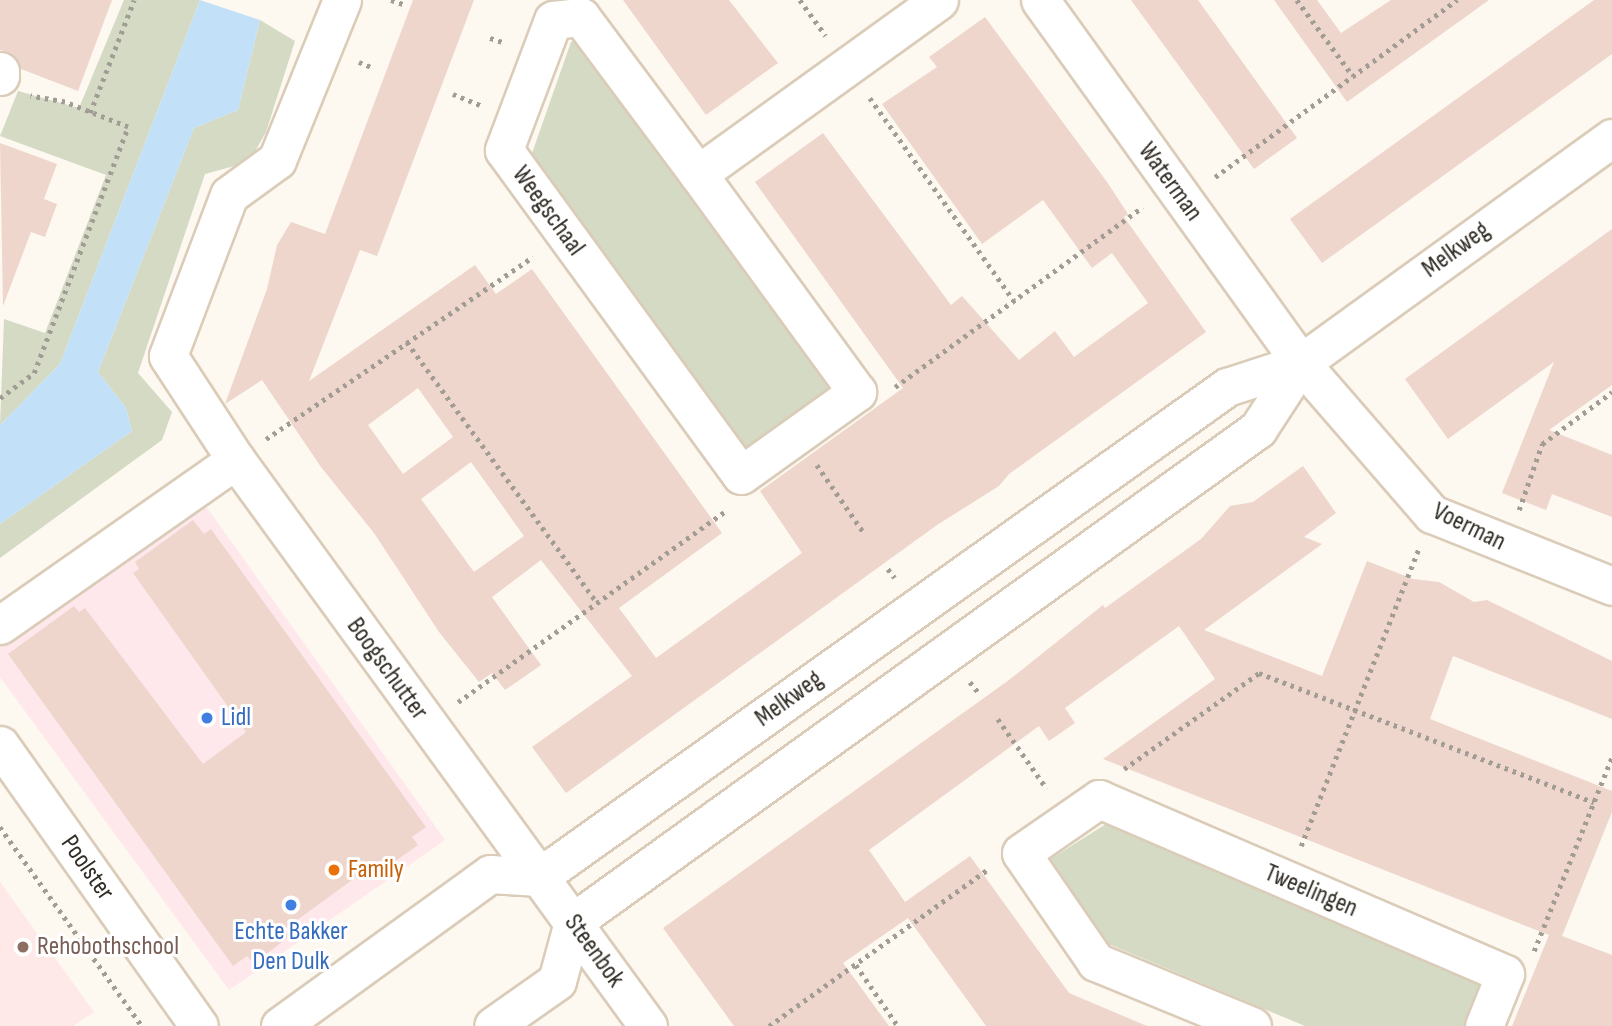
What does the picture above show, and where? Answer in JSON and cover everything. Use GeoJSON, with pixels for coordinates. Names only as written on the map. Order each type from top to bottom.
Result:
{"type":"FeatureCollection","features":[{"type":"Feature","properties":{"kind":"street"},"geometry":{"type":"LineString","coordinates":[[698,174],[939,0]]}},
{"type":"Feature","properties":{"kind":"street","name":"Waterman"},"geometry":{"type":"LineString","coordinates":[[1040,0],[1301,363]]}},
{"type":"Feature","properties":{"kind":"street","name":"Boogschutter"},"geometry":{"type":"LineString","coordinates":[[330,3],[277,160],[229,195],[168,356],[236,460],[539,877]]}},
{"type":"Feature","properties":{"kind":"street","name":"Weegschaal"},"geometry":{"type":"LineString","coordinates":[[741,475],[504,150],[553,20],[581,17],[857,392]]}},
{"type":"Feature","properties":{"kind":"street","name":"Melkweg"},"geometry":{"type":"LineString","coordinates":[[539,877],[1227,387],[1301,363],[1612,138]]}},
{"type":"Feature","properties":{"kind":"street","name":"Melkweg"},"geometry":{"type":"LineString","coordinates":[[573,922],[1258,429],[1301,363]]}},
{"type":"Feature","properties":{"kind":"street","name":"Voerman"},"geometry":{"type":"LineString","coordinates":[[1301,363],[1432,514],[1612,586]]}},
{"type":"Feature","properties":{"kind":"street"},"geometry":{"type":"LineString","coordinates":[[741,475],[857,392]]}},
{"type":"Feature","properties":{"kind":"street"},"geometry":{"type":"LineString","coordinates":[[0,625],[236,460]]}},
{"type":"Feature","properties":{"kind":"street","name":"Poolster"},"geometry":{"type":"LineString","coordinates":[[0,745],[199,1026]]}},
{"type":"Feature","properties":{"kind":"street"},"geometry":{"type":"LineString","coordinates":[[1099,799],[1021,853],[1096,962],[1197,1016],[1252,1026]]}},
{"type":"Feature","properties":{"kind":"street","name":"Tweelingen"},"geometry":{"type":"LineString","coordinates":[[1099,799],[1505,974]]}},
{"type":"Feature","properties":{"kind":"street"},"geometry":{"type":"LineString","coordinates":[[280,1026],[490,874],[539,877]]}},
{"type":"Feature","properties":{"kind":"street","name":"Steenbok"},"geometry":{"type":"LineString","coordinates":[[539,877],[648,1026]]}},
{"type":"Feature","properties":{"kind":"street"},"geometry":{"type":"LineString","coordinates":[[493,1026],[557,981],[573,922]]}},
{"type":"Feature","properties":{"kind":"street"},"geometry":{"type":"LineString","coordinates":[[1484,1026],[1505,974]]}},
{"type":"Feature","properties":{"kind":"path"},"geometry":{"type":"LineString","coordinates":[[90,113],[134,0]]}},
{"type":"Feature","properties":{"kind":"path"},"geometry":{"type":"LineString","coordinates":[[391,0],[403,4]]}},
{"type":"Feature","properties":{"kind":"path"},"geometry":{"type":"LineString","coordinates":[[800,0],[1014,301]]}},
{"type":"Feature","properties":{"kind":"path"},"geometry":{"type":"LineString","coordinates":[[1297,0],[1353,76]]}},
{"type":"Feature","properties":{"kind":"path"},"geometry":{"type":"LineString","coordinates":[[857,392],[884,395],[1014,301],[1353,76],[1457,0]]}},
{"type":"Feature","properties":{"kind":"path"},"geometry":{"type":"LineString","coordinates":[[0,398],[34,373],[128,127],[9,81]]}},
{"type":"Feature","properties":{"kind":"path"},"geometry":{"type":"LineString","coordinates":[[236,460],[566,235]]}},
{"type":"Feature","properties":{"kind":"path"},"geometry":{"type":"LineString","coordinates":[[407,342],[597,603]]}},
{"type":"Feature","properties":{"kind":"path"},"geometry":{"type":"LineString","coordinates":[[1507,545],[1542,444],[1612,392]]}},
{"type":"Feature","properties":{"kind":"path"},"geometry":{"type":"LineString","coordinates":[[797,437],[864,533]]}},
{"type":"Feature","properties":{"kind":"path"},"geometry":{"type":"LineString","coordinates":[[428,724],[734,504],[741,475]]}},
{"type":"Feature","properties":{"kind":"path"},"geometry":{"type":"LineString","coordinates":[[1287,880],[1432,514]]}},
{"type":"Feature","properties":{"kind":"path"},"geometry":{"type":"LineString","coordinates":[[1099,799],[1095,789],[1259,673],[1594,802]]}},
{"type":"Feature","properties":{"kind":"path"},"geometry":{"type":"LineString","coordinates":[[998,719],[1070,821]]}},
{"type":"Feature","properties":{"kind":"path"},"geometry":{"type":"LineString","coordinates":[[1505,974],[1528,966],[1612,757]]}},
{"type":"Feature","properties":{"kind":"path","name":"Poolster"},"geometry":{"type":"LineString","coordinates":[[0,827],[142,1026]]}},
{"type":"Feature","properties":{"kind":"path"},"geometry":{"type":"LineString","coordinates":[[769,1026],[1012,852],[1021,853]]}},
{"type":"Feature","properties":{"kind":"path"},"geometry":{"type":"LineString","coordinates":[[856,965],[898,1026]]}},
{"type":"Feature","properties":{"kind":"shaded area"},"geometry":{"type":"Polygon","coordinates":[[[200,498],[445,840],[229,990],[0,677],[0,638],[200,498]]]}},
{"type":"Feature","properties":{"kind":"shaded area","name":"Rehobothschool"},"geometry":{"type":"Polygon","coordinates":[[[0,882],[94,1012],[73,1026],[0,1026],[0,882]]]}},
{"type":"Feature","properties":{"kind":"green space"},"geometry":{"type":"Polygon","coordinates":[[[124,0],[200,0],[60,364],[0,425],[4,319],[45,333],[106,175],[0,136],[18,91],[79,108],[124,0]]]}},
{"type":"Feature","properties":{"kind":"green space"},"geometry":{"type":"Polygon","coordinates":[[[260,20],[295,41],[266,132],[249,162],[205,174],[138,373],[172,412],[162,440],[0,558],[0,524],[132,431],[126,408],[98,372],[194,128],[238,110],[260,20]]]}},
{"type":"Feature","properties":{"kind":"green space"},"geometry":{"type":"Polygon","coordinates":[[[581,39],[832,389],[742,452],[530,159],[571,42],[581,39]]]}},
{"type":"Feature","properties":{"kind":"green space"},"geometry":{"type":"Polygon","coordinates":[[[1109,822],[1483,982],[1466,1026],[1305,1026],[1106,943],[1049,860],[1109,822]]]}},
{"type":"Feature","properties":{"kind":"water"},"geometry":{"type":"Polygon","coordinates":[[[200,0],[260,20],[238,110],[194,128],[98,372],[126,408],[132,431],[0,524],[0,425],[60,364],[200,0]]]}},
{"type":"Feature","properties":{"kind":"building"},"geometry":{"type":"Polygon","coordinates":[[[0,0],[112,0],[78,91],[21,69],[11,53],[0,50],[0,0]]]}},
{"type":"Feature","properties":{"kind":"building"},"geometry":{"type":"Polygon","coordinates":[[[413,0],[474,0],[377,256],[360,250],[309,381],[475,265],[496,294],[532,269],[722,533],[619,608],[656,658],[802,553],[760,491],[903,388],[755,182],[823,133],[951,305],[962,296],[1019,360],[1055,331],[1074,357],[1148,303],[1112,253],[1092,268],[1043,200],[982,244],[882,104],[937,67],[929,57],[985,17],[1107,182],[1128,214],[1124,217],[1206,332],[1009,474],[999,486],[937,525],[566,793],[532,747],[632,676],[541,560],[492,597],[541,665],[505,690],[492,673],[479,682],[439,632],[374,533],[321,467],[262,380],[225,404],[267,289],[277,245],[291,222],[325,234],[413,0]],[[418,388],[368,425],[403,474],[453,437],[418,388]],[[471,462],[421,499],[474,572],[524,536],[471,462]]]}},
{"type":"Feature","properties":{"kind":"building"},"geometry":{"type":"Polygon","coordinates":[[[623,0],[729,0],[778,63],[706,115],[623,0]]]}},
{"type":"Feature","properties":{"kind":"building"},"geometry":{"type":"Polygon","coordinates":[[[1131,0],[1198,0],[1297,138],[1254,169],[1131,0]]]}},
{"type":"Feature","properties":{"kind":"building"},"geometry":{"type":"Polygon","coordinates":[[[1274,0],[1317,0],[1341,33],[1391,0],[1489,0],[1347,102],[1274,0]]]}},
{"type":"Feature","properties":{"kind":"building"},"geometry":{"type":"Polygon","coordinates":[[[1594,0],[1612,0],[1612,54],[1322,263],[1290,219],[1594,0]]]}},
{"type":"Feature","properties":{"kind":"building"},"geometry":{"type":"Polygon","coordinates":[[[0,143],[57,164],[44,199],[57,204],[45,237],[31,232],[3,306],[0,143]]]}},
{"type":"Feature","properties":{"kind":"building"},"geometry":{"type":"Polygon","coordinates":[[[1612,229],[1612,385],[1549,430],[1612,455],[1612,517],[1552,494],[1546,510],[1502,493],[1554,362],[1448,439],[1405,379],[1612,229]]]}},
{"type":"Feature","properties":{"kind":"building"},"geometry":{"type":"Polygon","coordinates":[[[1303,466],[1336,513],[1304,537],[1322,544],[1204,630],[1322,676],[1367,561],[1413,579],[1439,582],[1474,602],[1487,600],[1612,661],[1612,719],[1453,656],[1430,719],[1612,791],[1612,812],[1562,936],[1612,955],[1612,1026],[1512,1026],[1549,935],[1103,759],[1215,679],[1179,626],[1065,708],[1075,723],[1049,741],[1039,726],[869,850],[905,902],[970,856],[1069,993],[1147,1026],[986,1026],[908,918],[843,963],[889,1026],[734,1026],[663,928],[1009,680],[1103,605],[1105,608],[1201,539],[1230,506],[1253,502],[1303,466]]]}},
{"type":"Feature","properties":{"kind":"building"},"geometry":{"type":"Polygon","coordinates":[[[193,520],[204,534],[211,529],[426,827],[412,837],[418,845],[380,872],[374,864],[285,929],[290,936],[253,963],[247,956],[233,966],[8,654],[74,606],[79,612],[85,608],[203,764],[246,732],[133,573],[139,569],[135,562],[193,520]]]}},
{"type":"Feature","properties":{"kind":"place","name":"Lidl"},"geometry":{"type":"Point","coordinates":[207,718]}},
{"type":"Feature","properties":{"kind":"place","name":"Family"},"geometry":{"type":"Point","coordinates":[334,870]}},
{"type":"Feature","properties":{"kind":"place","name":"Echte Bakker Den Dulk"},"geometry":{"type":"Point","coordinates":[291,905]}},
{"type":"Feature","properties":{"kind":"place","name":"Rehobothschool"},"geometry":{"type":"Point","coordinates":[23,947]}}]}
